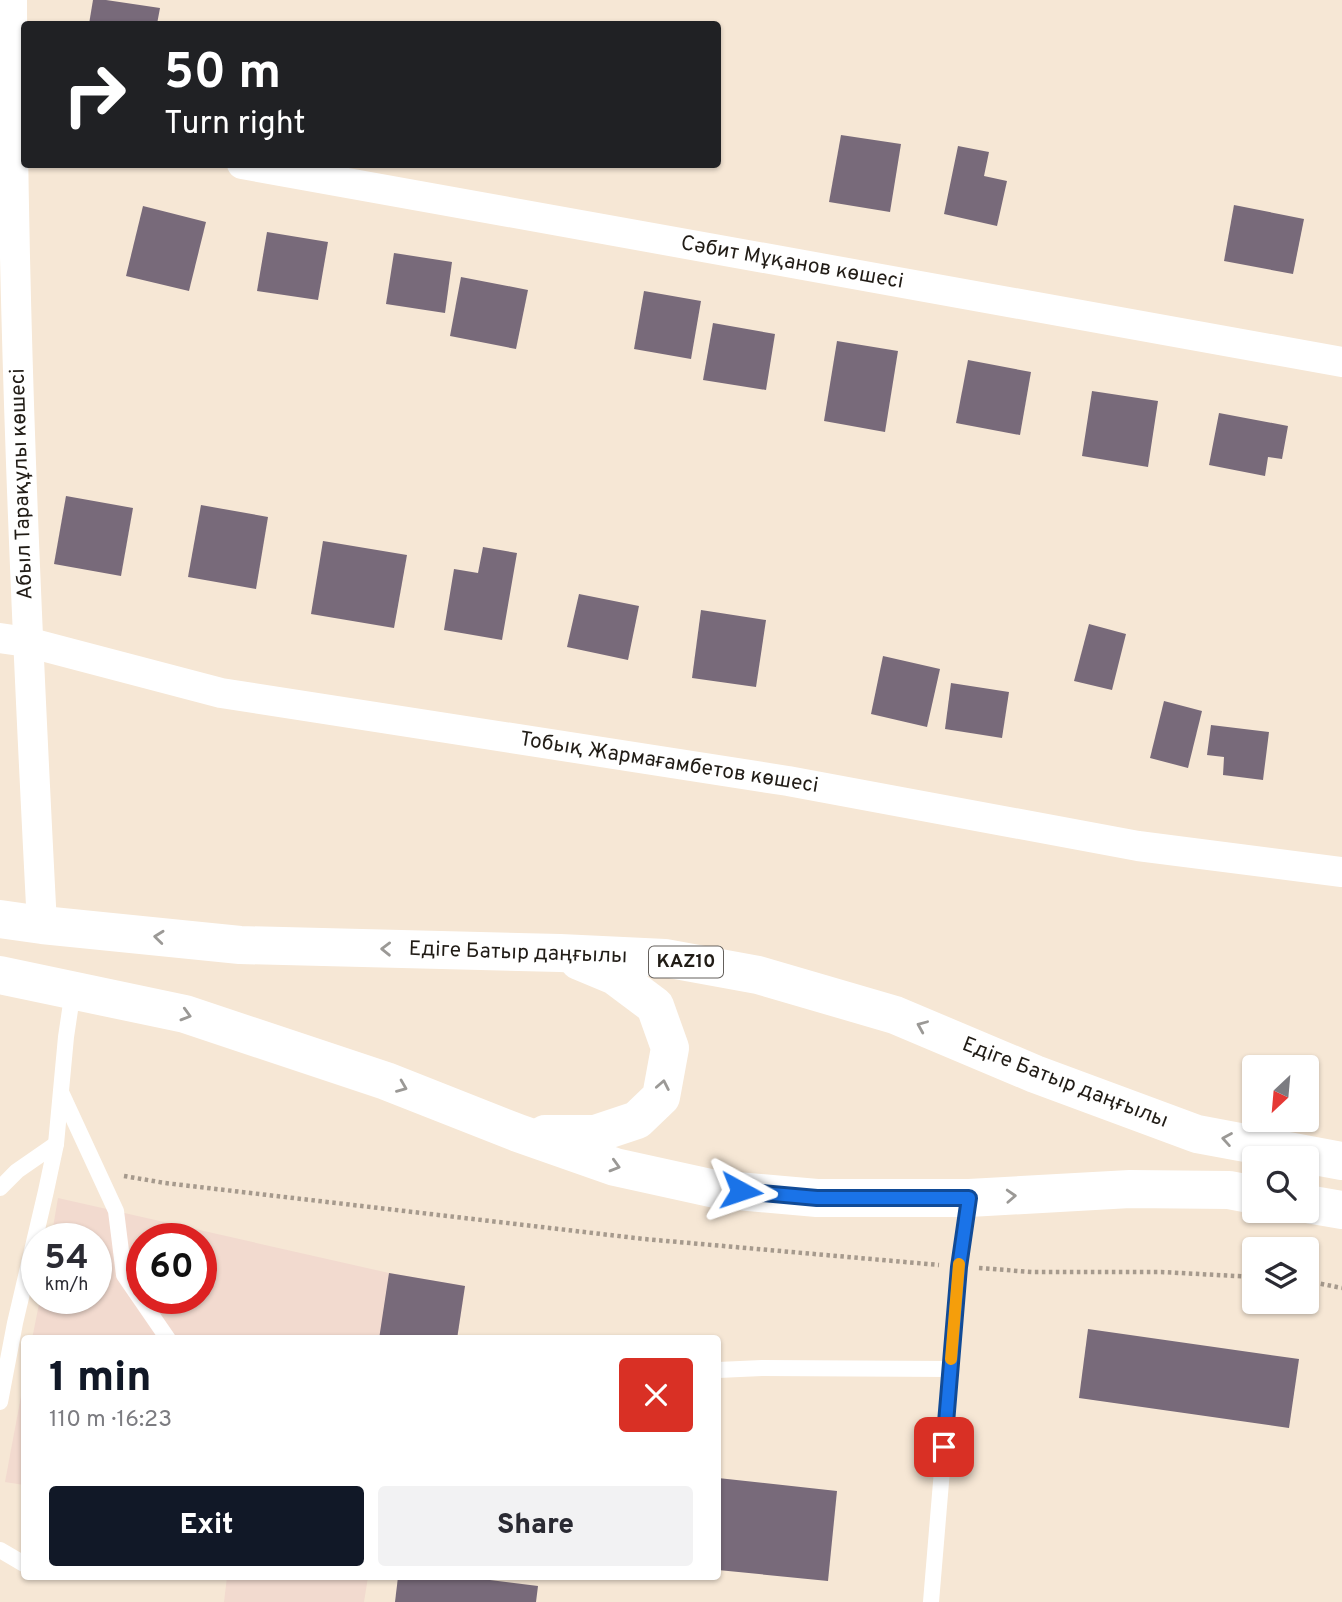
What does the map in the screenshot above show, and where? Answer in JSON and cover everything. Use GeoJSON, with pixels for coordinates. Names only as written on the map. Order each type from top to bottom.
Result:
{"type":"FeatureCollection","features":[{"type":"Feature","properties":{"kind":"main road","name":"Едіге Батыр даңғылы"},"geometry":{"type":"LineString","coordinates":[[13,918],[240,945],[665,958],[758,975],[895,1015],[1035,1074],[1197,1134],[1342,1161]]}},
{"type":"Feature","properties":{"kind":"main road"},"geometry":{"type":"LineString","coordinates":[[519,1133],[595,1134],[637,1120],[661,1097],[670,1048],[655,1006],[615,976],[560,953]]}},
{"type":"Feature","properties":{"kind":"main road"},"geometry":{"type":"LineString","coordinates":[[0,975],[185,1014],[386,1081],[615,1167],[715,1189],[817,1198],[969,1198],[1130,1189],[1242,1192]]}},
{"type":"Feature","properties":{"kind":"main road"},"geometry":{"type":"LineString","coordinates":[[1319,1206],[1342,1210]]}},
{"type":"Feature","properties":{"kind":"street","name":"Абыл Тарақұлы көшесі"},"geometry":{"type":"LineString","coordinates":[[12,0],[13,918]]}},
{"type":"Feature","properties":{"kind":"street","name":"Сәбит Мұқанов көшесі"},"geometry":{"type":"LineString","coordinates":[[264,168],[1342,362]]}},
{"type":"Feature","properties":{"kind":"street","name":"Тобық Жармағамбетов көшесі"},"geometry":{"type":"LineString","coordinates":[[13,640],[221,693],[788,781],[1138,846],[1342,872]]}},
{"type":"Feature","properties":{"kind":"lane"},"geometry":{"type":"LineString","coordinates":[[0,1402],[56,1144],[73,990]]}},
{"type":"Feature","properties":{"kind":"lane"},"geometry":{"type":"LineString","coordinates":[[60,1091],[116,1211],[124,1275],[166,1335]]}},
{"type":"Feature","properties":{"kind":"lane"},"geometry":{"type":"LineString","coordinates":[[0,1188],[17,1171],[56,1144]]}},
{"type":"Feature","properties":{"kind":"lane"},"geometry":{"type":"LineString","coordinates":[[931,1602],[959,1267],[969,1198]]}},
{"type":"Feature","properties":{"kind":"lane"},"geometry":{"type":"LineString","coordinates":[[721,1370],[951,1369]]}},
{"type":"Feature","properties":{"kind":"lane"},"geometry":{"type":"LineString","coordinates":[[0,1550],[21,1562]]}},
{"type":"Feature","properties":{"kind":"path"},"geometry":{"type":"LineString","coordinates":[[97,1171],[165,1183],[645,1239],[1032,1272],[1161,1272],[1242,1276]]}},
{"type":"Feature","properties":{"kind":"path"},"geometry":{"type":"LineString","coordinates":[[1319,1283],[1342,1288]]}},
{"type":"Feature","properties":{"kind":"shaded area"},"geometry":{"type":"Polygon","coordinates":[[[58,1198],[168,1223],[126,1223],[126,1314],[217,1314],[217,1234],[389,1273],[465,1286],[458,1335],[33,1335],[37,1314],[112,1314],[112,1223],[54,1223],[58,1198]]]}},
{"type":"Feature","properties":{"kind":"shaded area"},"geometry":{"type":"Polygon","coordinates":[[[21,1396],[21,1485],[5,1482],[21,1396]]]}},
{"type":"Feature","properties":{"kind":"shaded area"},"geometry":{"type":"Polygon","coordinates":[[[227,1580],[368,1580],[364,1602],[224,1602],[227,1580]]]}},
{"type":"Feature","properties":{"kind":"building"},"geometry":{"type":"Polygon","coordinates":[[[93,0],[160,8],[158,21],[90,21],[93,0]]]}},
{"type":"Feature","properties":{"kind":"building"},"geometry":{"type":"Polygon","coordinates":[[[841,135],[901,144],[890,212],[829,202],[841,135]]]}},
{"type":"Feature","properties":{"kind":"building"},"geometry":{"type":"Polygon","coordinates":[[[958,146],[989,152],[984,176],[1007,181],[997,226],[944,214],[958,146]]]}},
{"type":"Feature","properties":{"kind":"building"},"geometry":{"type":"Polygon","coordinates":[[[1234,205],[1304,219],[1293,274],[1224,261],[1234,205]]]}},
{"type":"Feature","properties":{"kind":"building"},"geometry":{"type":"Polygon","coordinates":[[[143,206],[206,222],[189,291],[126,276],[143,206]]]}},
{"type":"Feature","properties":{"kind":"building"},"geometry":{"type":"Polygon","coordinates":[[[267,232],[328,242],[318,300],[257,291],[267,232]]]}},
{"type":"Feature","properties":{"kind":"building"},"geometry":{"type":"Polygon","coordinates":[[[394,253],[452,262],[445,313],[386,304],[394,253]]]}},
{"type":"Feature","properties":{"kind":"building"},"geometry":{"type":"Polygon","coordinates":[[[461,277],[528,290],[516,349],[450,336],[461,277]]]}},
{"type":"Feature","properties":{"kind":"building"},"geometry":{"type":"Polygon","coordinates":[[[644,291],[701,301],[691,359],[634,349],[644,291]]]}},
{"type":"Feature","properties":{"kind":"building"},"geometry":{"type":"Polygon","coordinates":[[[713,323],[775,334],[766,390],[703,380],[713,323]]]}},
{"type":"Feature","properties":{"kind":"building"},"geometry":{"type":"Polygon","coordinates":[[[837,341],[898,351],[885,432],[824,421],[837,341]]]}},
{"type":"Feature","properties":{"kind":"building"},"geometry":{"type":"Polygon","coordinates":[[[968,360],[1031,372],[1020,435],[956,423],[968,360]]]}},
{"type":"Feature","properties":{"kind":"building"},"geometry":{"type":"Polygon","coordinates":[[[1092,391],[1158,401],[1148,467],[1082,456],[1092,391]]]}},
{"type":"Feature","properties":{"kind":"building"},"geometry":{"type":"Polygon","coordinates":[[[1219,413],[1288,426],[1282,459],[1268,457],[1265,476],[1209,465],[1219,413]]]}},
{"type":"Feature","properties":{"kind":"building"},"geometry":{"type":"Polygon","coordinates":[[[66,496],[133,508],[121,576],[54,564],[66,496]]]}},
{"type":"Feature","properties":{"kind":"building"},"geometry":{"type":"Polygon","coordinates":[[[201,505],[268,517],[256,589],[188,577],[201,505]]]}},
{"type":"Feature","properties":{"kind":"building"},"geometry":{"type":"Polygon","coordinates":[[[323,541],[407,555],[394,628],[311,614],[323,541]]]}},
{"type":"Feature","properties":{"kind":"building"},"geometry":{"type":"Polygon","coordinates":[[[483,547],[517,553],[502,640],[444,630],[454,569],[478,573],[483,547]]]}},
{"type":"Feature","properties":{"kind":"building"},"geometry":{"type":"Polygon","coordinates":[[[579,594],[639,606],[628,660],[567,647],[579,594]]]}},
{"type":"Feature","properties":{"kind":"building"},"geometry":{"type":"Polygon","coordinates":[[[701,610],[766,620],[756,687],[692,678],[701,610]]]}},
{"type":"Feature","properties":{"kind":"building"},"geometry":{"type":"Polygon","coordinates":[[[1089,624],[1126,634],[1112,690],[1074,681],[1089,624]]]}},
{"type":"Feature","properties":{"kind":"building"},"geometry":{"type":"Polygon","coordinates":[[[883,656],[940,669],[927,727],[871,714],[883,656]]]}},
{"type":"Feature","properties":{"kind":"building"},"geometry":{"type":"Polygon","coordinates":[[[951,683],[1009,692],[1002,738],[945,729],[951,683]]]}},
{"type":"Feature","properties":{"kind":"building"},"geometry":{"type":"Polygon","coordinates":[[[1164,701],[1202,711],[1188,768],[1150,758],[1164,701]]]}},
{"type":"Feature","properties":{"kind":"building"},"geometry":{"type":"Polygon","coordinates":[[[1211,725],[1269,732],[1263,780],[1223,775],[1224,757],[1207,755],[1211,725]]]}},
{"type":"Feature","properties":{"kind":"building"},"geometry":{"type":"Polygon","coordinates":[[[389,1273],[465,1286],[458,1335],[380,1335],[389,1273]]]}},
{"type":"Feature","properties":{"kind":"building"},"geometry":{"type":"Polygon","coordinates":[[[1088,1329],[1299,1359],[1289,1428],[1079,1398],[1088,1329]]]}},
{"type":"Feature","properties":{"kind":"building"},"geometry":{"type":"Polygon","coordinates":[[[721,1478],[837,1491],[828,1581],[721,1570],[721,1478]]]}},
{"type":"Feature","properties":{"kind":"building"},"geometry":{"type":"Polygon","coordinates":[[[398,1580],[490,1580],[538,1586],[536,1602],[395,1602],[398,1580]]]}},
{"type":"Feature","properties":{"kind":"slow traffic"},"geometry":{"type":"LineString","coordinates":[[951,1359],[959,1264]]}},
{"type":"Feature","properties":{"kind":"route"},"geometry":{"type":"LineString","coordinates":[[741,1191],[817,1198],[969,1198],[959,1267],[944,1447]]}}]}
